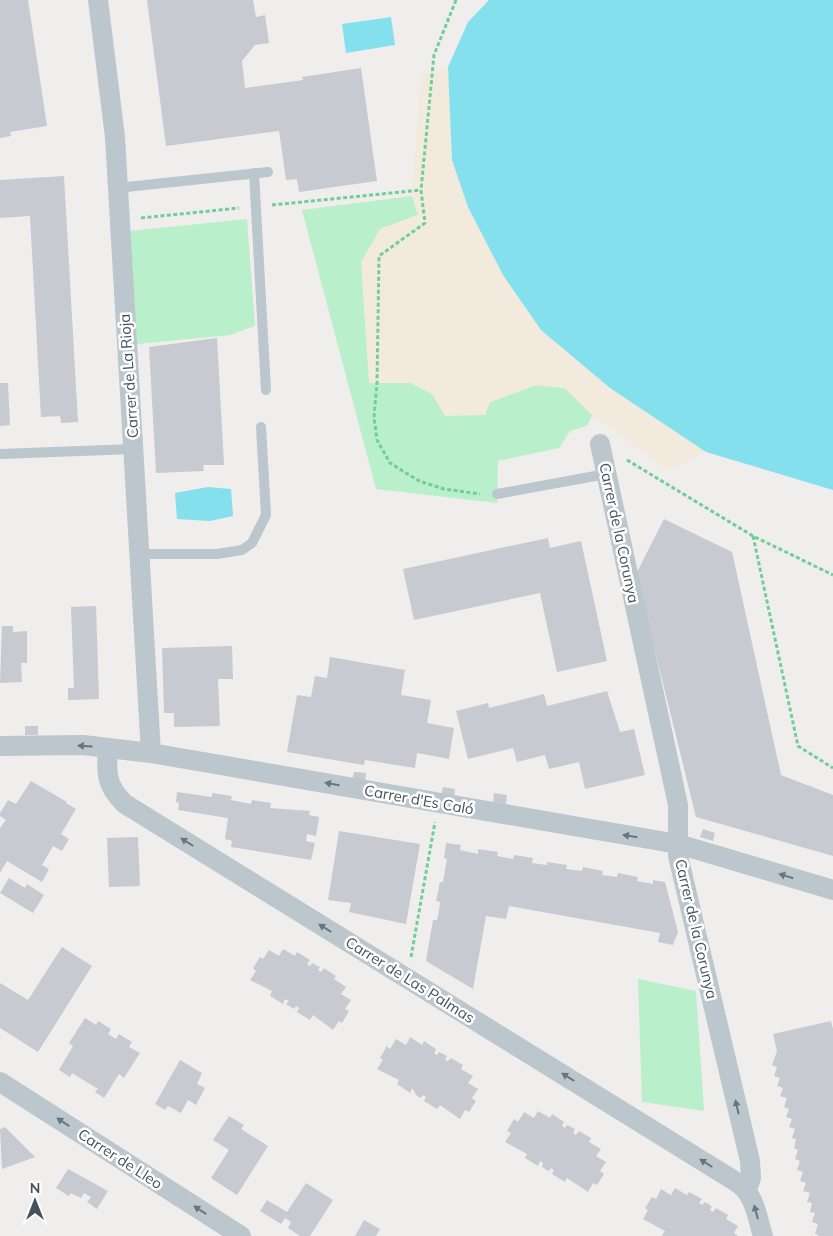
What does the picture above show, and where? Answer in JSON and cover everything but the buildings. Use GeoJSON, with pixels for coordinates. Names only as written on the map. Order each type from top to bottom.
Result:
{"type":"FeatureCollection","features":[{"type":"Feature","properties":{"kind":"street","name":"Carrer de La Rioja"},"geometry":{"type":"LineString","coordinates":[[98,0],[115,137],[151,753]]}},
{"type":"Feature","properties":{"kind":"street","name":"Carrer de la Corunya"},"geometry":{"type":"LineString","coordinates":[[600,444],[678,805],[680,866],[750,1161],[751,1178],[747,1189],[753,1200],[763,1236]]}},
{"type":"Feature","properties":{"kind":"street","name":"Carrer d'Es Caló"},"geometry":{"type":"LineString","coordinates":[[0,746],[83,746],[151,753],[678,844],[833,890]]}},
{"type":"Feature","properties":{"kind":"street","name":"Carrer de Las Palmas"},"geometry":{"type":"LineString","coordinates":[[108,748],[110,785],[114,794],[125,804],[747,1189]]}},
{"type":"Feature","properties":{"kind":"street","name":"Carrer de Lleo"},"geometry":{"type":"LineString","coordinates":[[0,1082],[241,1236]]}},
{"type":"Feature","properties":{"kind":"lane"},"geometry":{"type":"LineString","coordinates":[[117,188],[268,172]]}},
{"type":"Feature","properties":{"kind":"lane"},"geometry":{"type":"LineString","coordinates":[[254,173],[266,390]]}},
{"type":"Feature","properties":{"kind":"lane"},"geometry":{"type":"LineString","coordinates":[[139,554],[217,554],[242,550],[252,544],[266,515],[261,427]]}},
{"type":"Feature","properties":{"kind":"lane"},"geometry":{"type":"LineString","coordinates":[[0,454],[133,449]]}},
{"type":"Feature","properties":{"kind":"lane"},"geometry":{"type":"LineString","coordinates":[[497,494],[606,474]]}},
{"type":"Feature","properties":{"kind":"path"},"geometry":{"type":"LineString","coordinates":[[456,0],[434,54],[421,190],[425,223],[379,256],[377,383],[374,417],[377,440],[390,463],[419,481],[444,489],[497,494]]}},
{"type":"Feature","properties":{"kind":"path"},"geometry":{"type":"LineString","coordinates":[[119,220],[421,190]]}},
{"type":"Feature","properties":{"kind":"path"},"geometry":{"type":"LineString","coordinates":[[600,444],[753,536],[833,575]]}},
{"type":"Feature","properties":{"kind":"path"},"geometry":{"type":"LineString","coordinates":[[753,536],[798,746],[833,768]]}},
{"type":"Feature","properties":{"kind":"path"},"geometry":{"type":"LineString","coordinates":[[402,975],[411,959],[438,804]]}},
{"type":"Feature","properties":{"kind":"green space"},"geometry":{"type":"Polygon","coordinates":[[[412,196],[418,215],[380,229],[369,383],[411,383],[432,394],[490,402],[536,385],[565,388],[592,415],[587,426],[570,431],[559,448],[498,461],[497,503],[376,489],[302,210],[412,196]]]}},
{"type":"Feature","properties":{"kind":"green space"},"geometry":{"type":"Polygon","coordinates":[[[247,219],[255,326],[230,335],[137,344],[130,231],[247,219]]]}},
{"type":"Feature","properties":{"kind":"green space"},"geometry":{"type":"Polygon","coordinates":[[[638,979],[696,991],[704,1111],[642,1102],[638,979]]]}},
{"type":"Feature","properties":{"kind":"sand"},"geometry":{"type":"Polygon","coordinates":[[[448,67],[452,160],[468,207],[503,275],[541,330],[610,388],[706,452],[668,471],[592,415],[565,388],[536,385],[490,402],[485,415],[445,416],[432,394],[411,383],[369,383],[361,262],[380,229],[418,215],[412,196],[421,75],[448,67]]]}},
{"type":"Feature","properties":{"kind":"water"},"geometry":{"type":"Polygon","coordinates":[[[489,0],[833,0],[833,490],[706,452],[610,388],[541,330],[503,275],[468,207],[452,160],[448,67],[468,22],[489,0]]]}},
{"type":"Feature","properties":{"kind":"water"},"geometry":{"type":"Polygon","coordinates":[[[391,17],[395,45],[346,53],[342,24],[391,17]]]}},
{"type":"Feature","properties":{"kind":"water"},"geometry":{"type":"Polygon","coordinates":[[[208,487],[231,489],[233,516],[210,521],[177,519],[175,493],[208,487]]]}}]}
